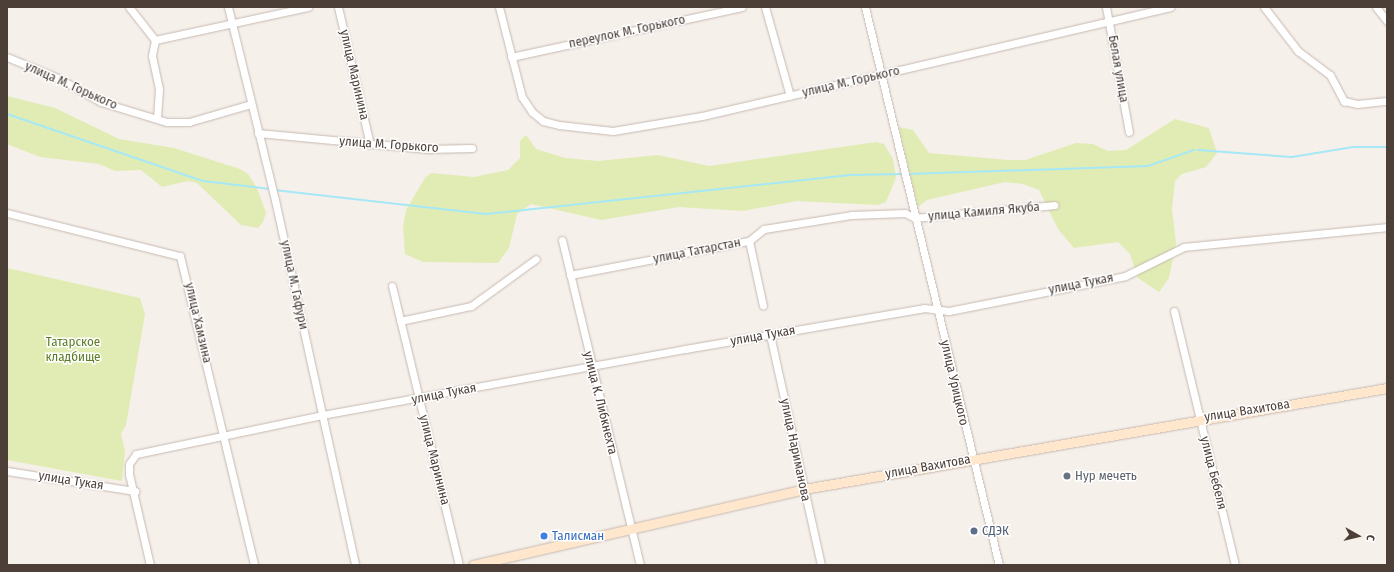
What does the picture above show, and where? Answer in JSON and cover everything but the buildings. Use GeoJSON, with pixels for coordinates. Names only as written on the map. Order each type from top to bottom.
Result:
{"type":"FeatureCollection","features":[{"type":"Feature","properties":{"kind":"street"},"geometry":{"type":"LineString","coordinates":[[129,7],[155,40],[152,56],[159,89],[157,117]]}},
{"type":"Feature","properties":{"kind":"street","name":"улица М. Гафури"},"geometry":{"type":"LineString","coordinates":[[228,7],[275,200],[355,565]]}},
{"type":"Feature","properties":{"kind":"street"},"geometry":{"type":"LineString","coordinates":[[155,40],[231,22],[308,7]]}},
{"type":"Feature","properties":{"kind":"street","name":"улица Маринина"},"geometry":{"type":"LineString","coordinates":[[338,7],[370,144]]}},
{"type":"Feature","properties":{"kind":"street"},"geometry":{"type":"LineString","coordinates":[[499,7],[511,57]]}},
{"type":"Feature","properties":{"kind":"street","name":"переулок М. Горького"},"geometry":{"type":"LineString","coordinates":[[511,57],[742,7]]}},
{"type":"Feature","properties":{"kind":"street"},"geometry":{"type":"LineString","coordinates":[[765,7],[790,96]]}},
{"type":"Feature","properties":{"kind":"street"},"geometry":{"type":"LineString","coordinates":[[864,7],[880,75]]}},
{"type":"Feature","properties":{"kind":"street","name":"Белая улица"},"geometry":{"type":"LineString","coordinates":[[1106,7],[1128,132]]}},
{"type":"Feature","properties":{"kind":"street","name":"улица М. Горького"},"geometry":{"type":"LineString","coordinates":[[511,57],[522,97],[532,112],[543,121],[559,125],[613,131],[660,125],[1110,23],[1171,7]]}},
{"type":"Feature","properties":{"kind":"street"},"geometry":{"type":"LineString","coordinates":[[1264,7],[1298,51],[1330,75],[1344,101],[1357,104],[1387,101]]}},
{"type":"Feature","properties":{"kind":"street"},"geometry":{"type":"LineString","coordinates":[[1376,7],[1387,21]]}},
{"type":"Feature","properties":{"kind":"street","name":"улица М. Горького"},"geometry":{"type":"LineString","coordinates":[[7,57],[60,79],[101,102],[157,117],[167,122],[189,122],[251,104]]}},
{"type":"Feature","properties":{"kind":"street","name":"улица Урицкого"},"geometry":{"type":"LineString","coordinates":[[880,75],[894,126],[972,459],[999,565]]}},
{"type":"Feature","properties":{"kind":"street","name":"улица М. Горького"},"geometry":{"type":"LineString","coordinates":[[258,133],[428,149],[472,148]]}},
{"type":"Feature","properties":{"kind":"street","name":"улица Камиля Якуба"},"geometry":{"type":"LineString","coordinates":[[915,218],[1054,205]]}},
{"type":"Feature","properties":{"kind":"street","name":"улица Хамзина"},"geometry":{"type":"LineString","coordinates":[[7,213],[180,256],[254,565]]}},
{"type":"Feature","properties":{"kind":"street","name":"улица Татарстан"},"geometry":{"type":"LineString","coordinates":[[570,275],[750,241],[764,229],[851,215],[905,213],[915,218]]}},
{"type":"Feature","properties":{"kind":"street","name":"улица Тукая"},"geometry":{"type":"LineString","coordinates":[[135,491],[130,484],[129,464],[136,454],[224,435],[322,415],[770,335],[937,307],[949,311],[1124,276],[1184,247],[1387,227]]}},
{"type":"Feature","properties":{"kind":"street","name":"улица К. Либкнехта"},"geometry":{"type":"LineString","coordinates":[[562,240],[590,366],[640,565]]}},
{"type":"Feature","properties":{"kind":"street"},"geometry":{"type":"LineString","coordinates":[[750,241],[763,306]]}},
{"type":"Feature","properties":{"kind":"street"},"geometry":{"type":"LineString","coordinates":[[400,320],[471,306],[536,259]]}},
{"type":"Feature","properties":{"kind":"street","name":"улица Маринина"},"geometry":{"type":"LineString","coordinates":[[392,286],[459,565]]}},
{"type":"Feature","properties":{"kind":"street","name":"улица Бебеля"},"geometry":{"type":"LineString","coordinates":[[1174,311],[1235,565]]}},
{"type":"Feature","properties":{"kind":"street","name":"улица Нариманова"},"geometry":{"type":"LineString","coordinates":[[770,335],[821,565]]}},
{"type":"Feature","properties":{"kind":"street","name":"улица Вахитова"},"geometry":{"type":"LineString","coordinates":[[473,565],[804,489],[1199,419],[1387,388]]}},
{"type":"Feature","properties":{"kind":"street","name":"улица Тукая"},"geometry":{"type":"LineString","coordinates":[[7,471],[135,491]]}},
{"type":"Feature","properties":{"kind":"street"},"geometry":{"type":"LineString","coordinates":[[135,491],[150,565]]}},
{"type":"Feature","properties":{"kind":"green space"},"geometry":{"type":"Polygon","coordinates":[[[7,96],[55,108],[119,139],[174,148],[240,169],[248,174],[257,188],[266,213],[263,222],[258,228],[241,225],[197,183],[188,181],[162,187],[141,170],[115,171],[99,164],[40,157],[7,144],[7,96]]]}},
{"type":"Feature","properties":{"kind":"green space"},"geometry":{"type":"Polygon","coordinates":[[[1175,119],[1209,128],[1217,153],[1206,167],[1182,174],[1175,181],[1172,209],[1176,243],[1169,278],[1159,292],[1138,278],[1130,254],[1118,242],[1074,248],[1058,229],[1039,190],[1023,184],[1005,182],[927,200],[918,207],[899,127],[913,130],[929,153],[1008,160],[1025,160],[1076,143],[1093,144],[1108,151],[1126,150],[1175,119]]]}},
{"type":"Feature","properties":{"kind":"green space"},"geometry":{"type":"Polygon","coordinates":[[[526,135],[536,149],[565,158],[598,161],[658,155],[709,166],[876,142],[884,144],[893,159],[896,178],[886,202],[878,205],[797,201],[743,211],[679,207],[601,220],[531,204],[517,214],[509,248],[498,263],[423,262],[405,254],[403,227],[406,210],[425,178],[431,173],[474,177],[508,170],[520,158],[520,141],[526,135]]]}},
{"type":"Feature","properties":{"kind":"green space","name":"Татарское кладбище"},"geometry":{"type":"Polygon","coordinates":[[[7,268],[140,298],[145,314],[126,425],[121,434],[125,451],[122,481],[7,460],[7,268]]]}},
{"type":"Feature","properties":{"kind":"waterway"},"geometry":{"type":"LineString","coordinates":[[7,114],[203,181],[270,189]]}},
{"type":"Feature","properties":{"kind":"waterway"},"geometry":{"type":"LineString","coordinates":[[1198,150],[1292,157],[1353,147],[1387,147]]}},
{"type":"Feature","properties":{"kind":"waterway"},"geometry":{"type":"LineString","coordinates":[[907,174],[1148,166],[1194,150]]}},
{"type":"Feature","properties":{"kind":"waterway"},"geometry":{"type":"LineString","coordinates":[[274,190],[486,214],[853,175],[902,174]]}},
{"type":"Feature","properties":{"kind":"place","name":"Нур мечеть"},"geometry":{"type":"Point","coordinates":[1067,476]}},
{"type":"Feature","properties":{"kind":"place","name":"СДЭК"},"geometry":{"type":"Point","coordinates":[974,531]}},
{"type":"Feature","properties":{"kind":"place","name":"Талисман"},"geometry":{"type":"Point","coordinates":[544,536]}}]}
